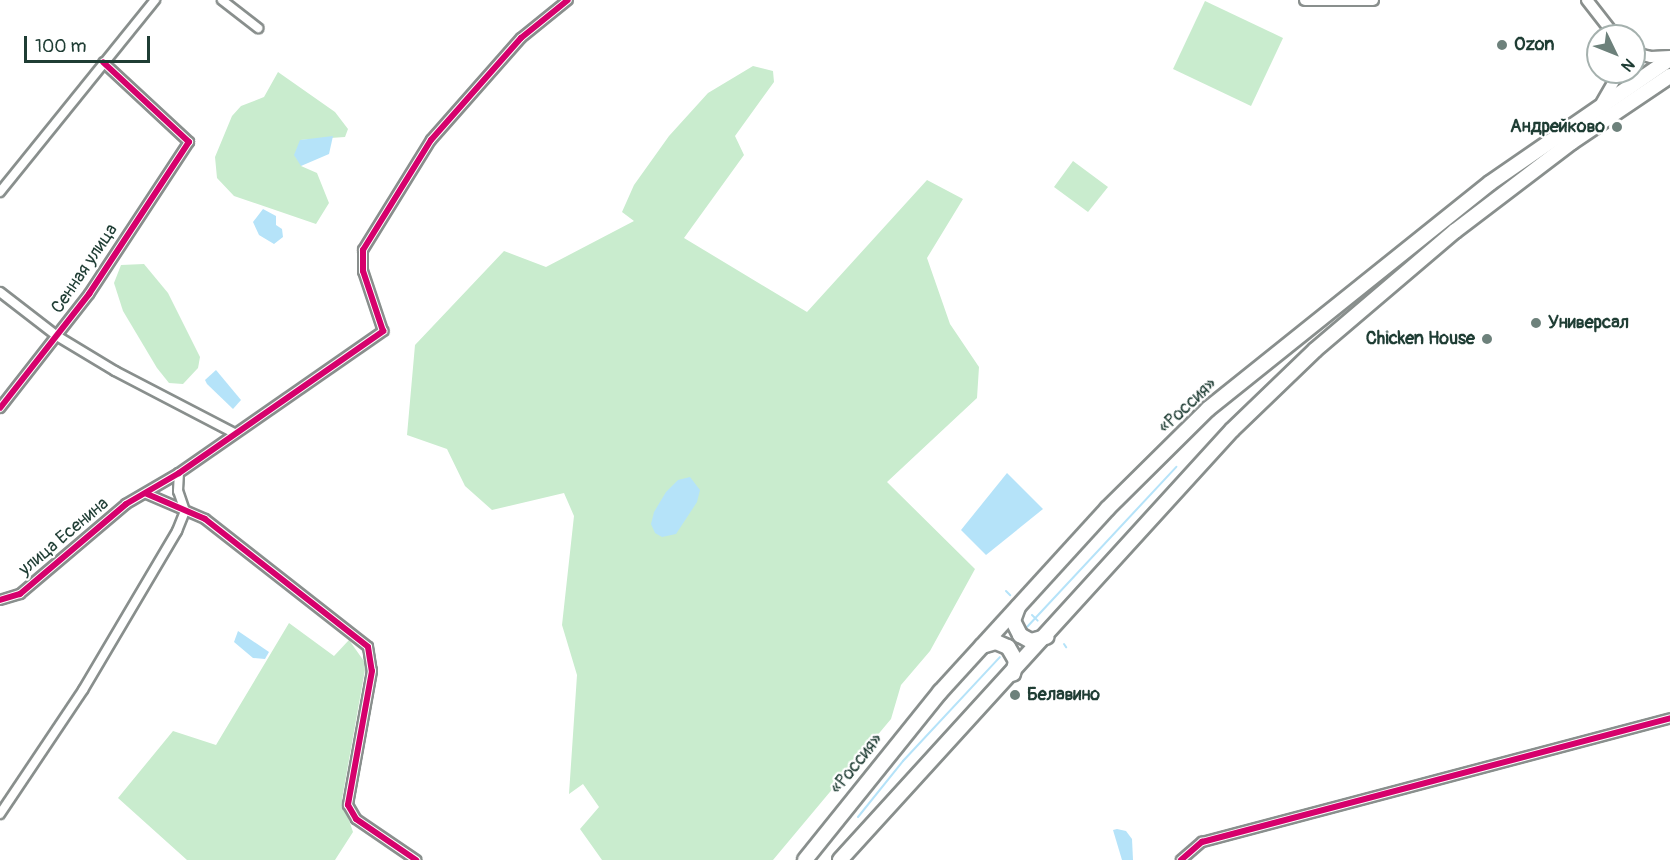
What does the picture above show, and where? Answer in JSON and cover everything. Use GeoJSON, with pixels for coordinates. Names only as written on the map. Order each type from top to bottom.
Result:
{"type":"FeatureCollection","features":[{"type":"Feature","properties":{"kind":"highway","name":"«Россия»"},"geometry":{"type":"LineString","coordinates":[[805,860],[979,649],[1107,509],[1208,409],[1490,183],[1598,105],[1670,57]]}},
{"type":"Feature","properties":{"kind":"highway"},"geometry":{"type":"LineString","coordinates":[[840,860],[1013,674],[1232,430],[1315,350],[1438,245],[1572,142],[1670,76]]}},
{"type":"Feature","properties":{"kind":"highway"},"geometry":{"type":"LineString","coordinates":[[1438,245],[1459,236],[1576,147],[1670,84]]}},
{"type":"Feature","properties":{"kind":"highway"},"geometry":{"type":"LineString","coordinates":[[1019,606],[1014,618],[1017,633],[1031,641],[1046,637]]}},
{"type":"Feature","properties":{"kind":"highway"},"geometry":{"type":"LineString","coordinates":[[979,649],[993,642],[1008,647],[1016,661],[1013,674]]}},
{"type":"Feature","properties":{"kind":"street"},"geometry":{"type":"LineString","coordinates":[[0,192],[155,0]]}},
{"type":"Feature","properties":{"kind":"street"},"geometry":{"type":"LineString","coordinates":[[222,0],[258,28]]}},
{"type":"Feature","properties":{"kind":"street","name":"улица Есенина"},"geometry":{"type":"LineString","coordinates":[[0,600],[20,594],[94,528],[383,331],[363,272],[363,250],[431,140],[521,38],[568,0]]}},
{"type":"Feature","properties":{"kind":"street"},"geometry":{"type":"LineString","coordinates":[[1305,0],[1373,0]]}},
{"type":"Feature","properties":{"kind":"street"},"geometry":{"type":"LineString","coordinates":[[1587,0],[1606,24]]}},
{"type":"Feature","properties":{"kind":"street"},"geometry":{"type":"LineString","coordinates":[[1646,56],[1670,57]]}},
{"type":"Feature","properties":{"kind":"street","name":"Сенная улица"},"geometry":{"type":"LineString","coordinates":[[0,408],[57,336],[189,142],[104,62]]}},
{"type":"Feature","properties":{"kind":"street"},"geometry":{"type":"LineString","coordinates":[[1598,105],[1614,84]]}},
{"type":"Feature","properties":{"kind":"street"},"geometry":{"type":"LineString","coordinates":[[0,292],[57,336],[234,433]]}},
{"type":"Feature","properties":{"kind":"street"},"geometry":{"type":"LineString","coordinates":[[0,814],[143,592],[184,511],[178,491],[179,472]]}},
{"type":"Feature","properties":{"kind":"street"},"geometry":{"type":"LineString","coordinates":[[147,494],[205,519],[368,646],[372,671],[348,805],[356,819],[417,860]]}},
{"type":"Feature","properties":{"kind":"street"},"geometry":{"type":"LineString","coordinates":[[1181,860],[1192,846],[1202,842],[1670,718]]}},
{"type":"Feature","properties":{"kind":"green space"},"geometry":{"type":"Polygon","coordinates":[[[1205,1],[1283,38],[1251,106],[1173,69],[1205,1]]]}},
{"type":"Feature","properties":{"kind":"green space"},"geometry":{"type":"Polygon","coordinates":[[[753,66],[773,71],[774,82],[735,136],[744,155],[684,238],[807,312],[927,180],[963,199],[927,258],[950,324],[979,367],[977,398],[887,482],[975,569],[930,651],[901,685],[891,719],[773,860],[602,860],[580,829],[599,807],[583,784],[569,794],[577,675],[562,625],[574,516],[564,493],[492,510],[465,486],[447,449],[407,435],[415,345],[504,251],[546,267],[634,221],[622,212],[634,185],[669,136],[708,93],[753,66]]]}},
{"type":"Feature","properties":{"kind":"green space"},"geometry":{"type":"Polygon","coordinates":[[[278,72],[335,112],[348,129],[345,137],[300,140],[301,166],[317,173],[329,203],[316,224],[234,196],[217,178],[215,157],[232,116],[241,106],[264,97],[278,72]]]}},
{"type":"Feature","properties":{"kind":"green space"},"geometry":{"type":"Polygon","coordinates":[[[1073,161],[1108,187],[1088,212],[1054,187],[1073,161]]]}},
{"type":"Feature","properties":{"kind":"green space"},"geometry":{"type":"Polygon","coordinates":[[[144,264],[168,293],[200,357],[198,368],[183,384],[169,383],[157,368],[123,311],[114,283],[121,265],[144,264]]]}},
{"type":"Feature","properties":{"kind":"green space"},"geometry":{"type":"Polygon","coordinates":[[[289,623],[334,656],[349,640],[366,664],[342,799],[353,832],[335,860],[187,860],[118,798],[173,731],[216,745],[289,623]]]}},
{"type":"Feature","properties":{"kind":"water"},"geometry":{"type":"Polygon","coordinates":[[[333,136],[329,154],[301,166],[294,155],[300,140],[333,136]]]}},
{"type":"Feature","properties":{"kind":"water"},"geometry":{"type":"Polygon","coordinates":[[[263,209],[276,216],[276,225],[282,229],[283,237],[274,244],[259,235],[253,222],[263,209]]]}},
{"type":"Feature","properties":{"kind":"water"},"geometry":{"type":"Polygon","coordinates":[[[216,370],[241,400],[233,409],[205,380],[216,370]]]}},
{"type":"Feature","properties":{"kind":"water"},"geometry":{"type":"Polygon","coordinates":[[[1007,473],[1043,509],[986,555],[961,530],[1007,473]]]}},
{"type":"Feature","properties":{"kind":"water"},"geometry":{"type":"Polygon","coordinates":[[[690,477],[700,490],[697,502],[676,534],[662,537],[655,533],[651,524],[654,512],[666,492],[678,480],[690,477]]]}},
{"type":"Feature","properties":{"kind":"water"},"geometry":{"type":"Polygon","coordinates":[[[238,631],[269,652],[265,659],[253,658],[234,642],[238,631]]]}},
{"type":"Feature","properties":{"kind":"water"},"geometry":{"type":"Polygon","coordinates":[[[1113,830],[1126,831],[1132,839],[1133,860],[1122,860],[1113,830]]]}},
{"type":"Feature","properties":{"kind":"waterway"},"geometry":{"type":"LineString","coordinates":[[1027,627],[1176,467]]}},
{"type":"Feature","properties":{"kind":"waterway"},"geometry":{"type":"LineString","coordinates":[[1006,591],[1010,595]]}},
{"type":"Feature","properties":{"kind":"waterway"},"geometry":{"type":"LineString","coordinates":[[1032,615],[1038,621]]}},
{"type":"Feature","properties":{"kind":"waterway"},"geometry":{"type":"LineString","coordinates":[[858,817],[903,761],[1000,657]]}},
{"type":"Feature","properties":{"kind":"cycle path"},"geometry":{"type":"LineString","coordinates":[[0,600],[20,594],[126,504],[179,473],[383,331],[363,271],[363,250],[431,140],[521,38],[568,0]]}},
{"type":"Feature","properties":{"kind":"cycle path"},"geometry":{"type":"LineString","coordinates":[[0,408],[89,294],[189,142],[103,62]]}},
{"type":"Feature","properties":{"kind":"cycle path"},"geometry":{"type":"LineString","coordinates":[[147,494],[205,519],[368,647],[372,671],[348,805],[356,819],[416,860]]}},
{"type":"Feature","properties":{"kind":"cycle path"},"geometry":{"type":"LineString","coordinates":[[1181,860],[1202,842],[1670,718]]}},
{"type":"Feature","properties":{"kind":"place","name":"Ozon"},"geometry":{"type":"Point","coordinates":[1502,45]}},
{"type":"Feature","properties":{"kind":"place","name":"Андрейково"},"geometry":{"type":"Point","coordinates":[1617,127]}},
{"type":"Feature","properties":{"kind":"place","name":"Универсал"},"geometry":{"type":"Point","coordinates":[1536,323]}},
{"type":"Feature","properties":{"kind":"place","name":"Chicken House"},"geometry":{"type":"Point","coordinates":[1487,339]}},
{"type":"Feature","properties":{"kind":"place","name":"Белавино"},"geometry":{"type":"Point","coordinates":[1015,695]}}]}
